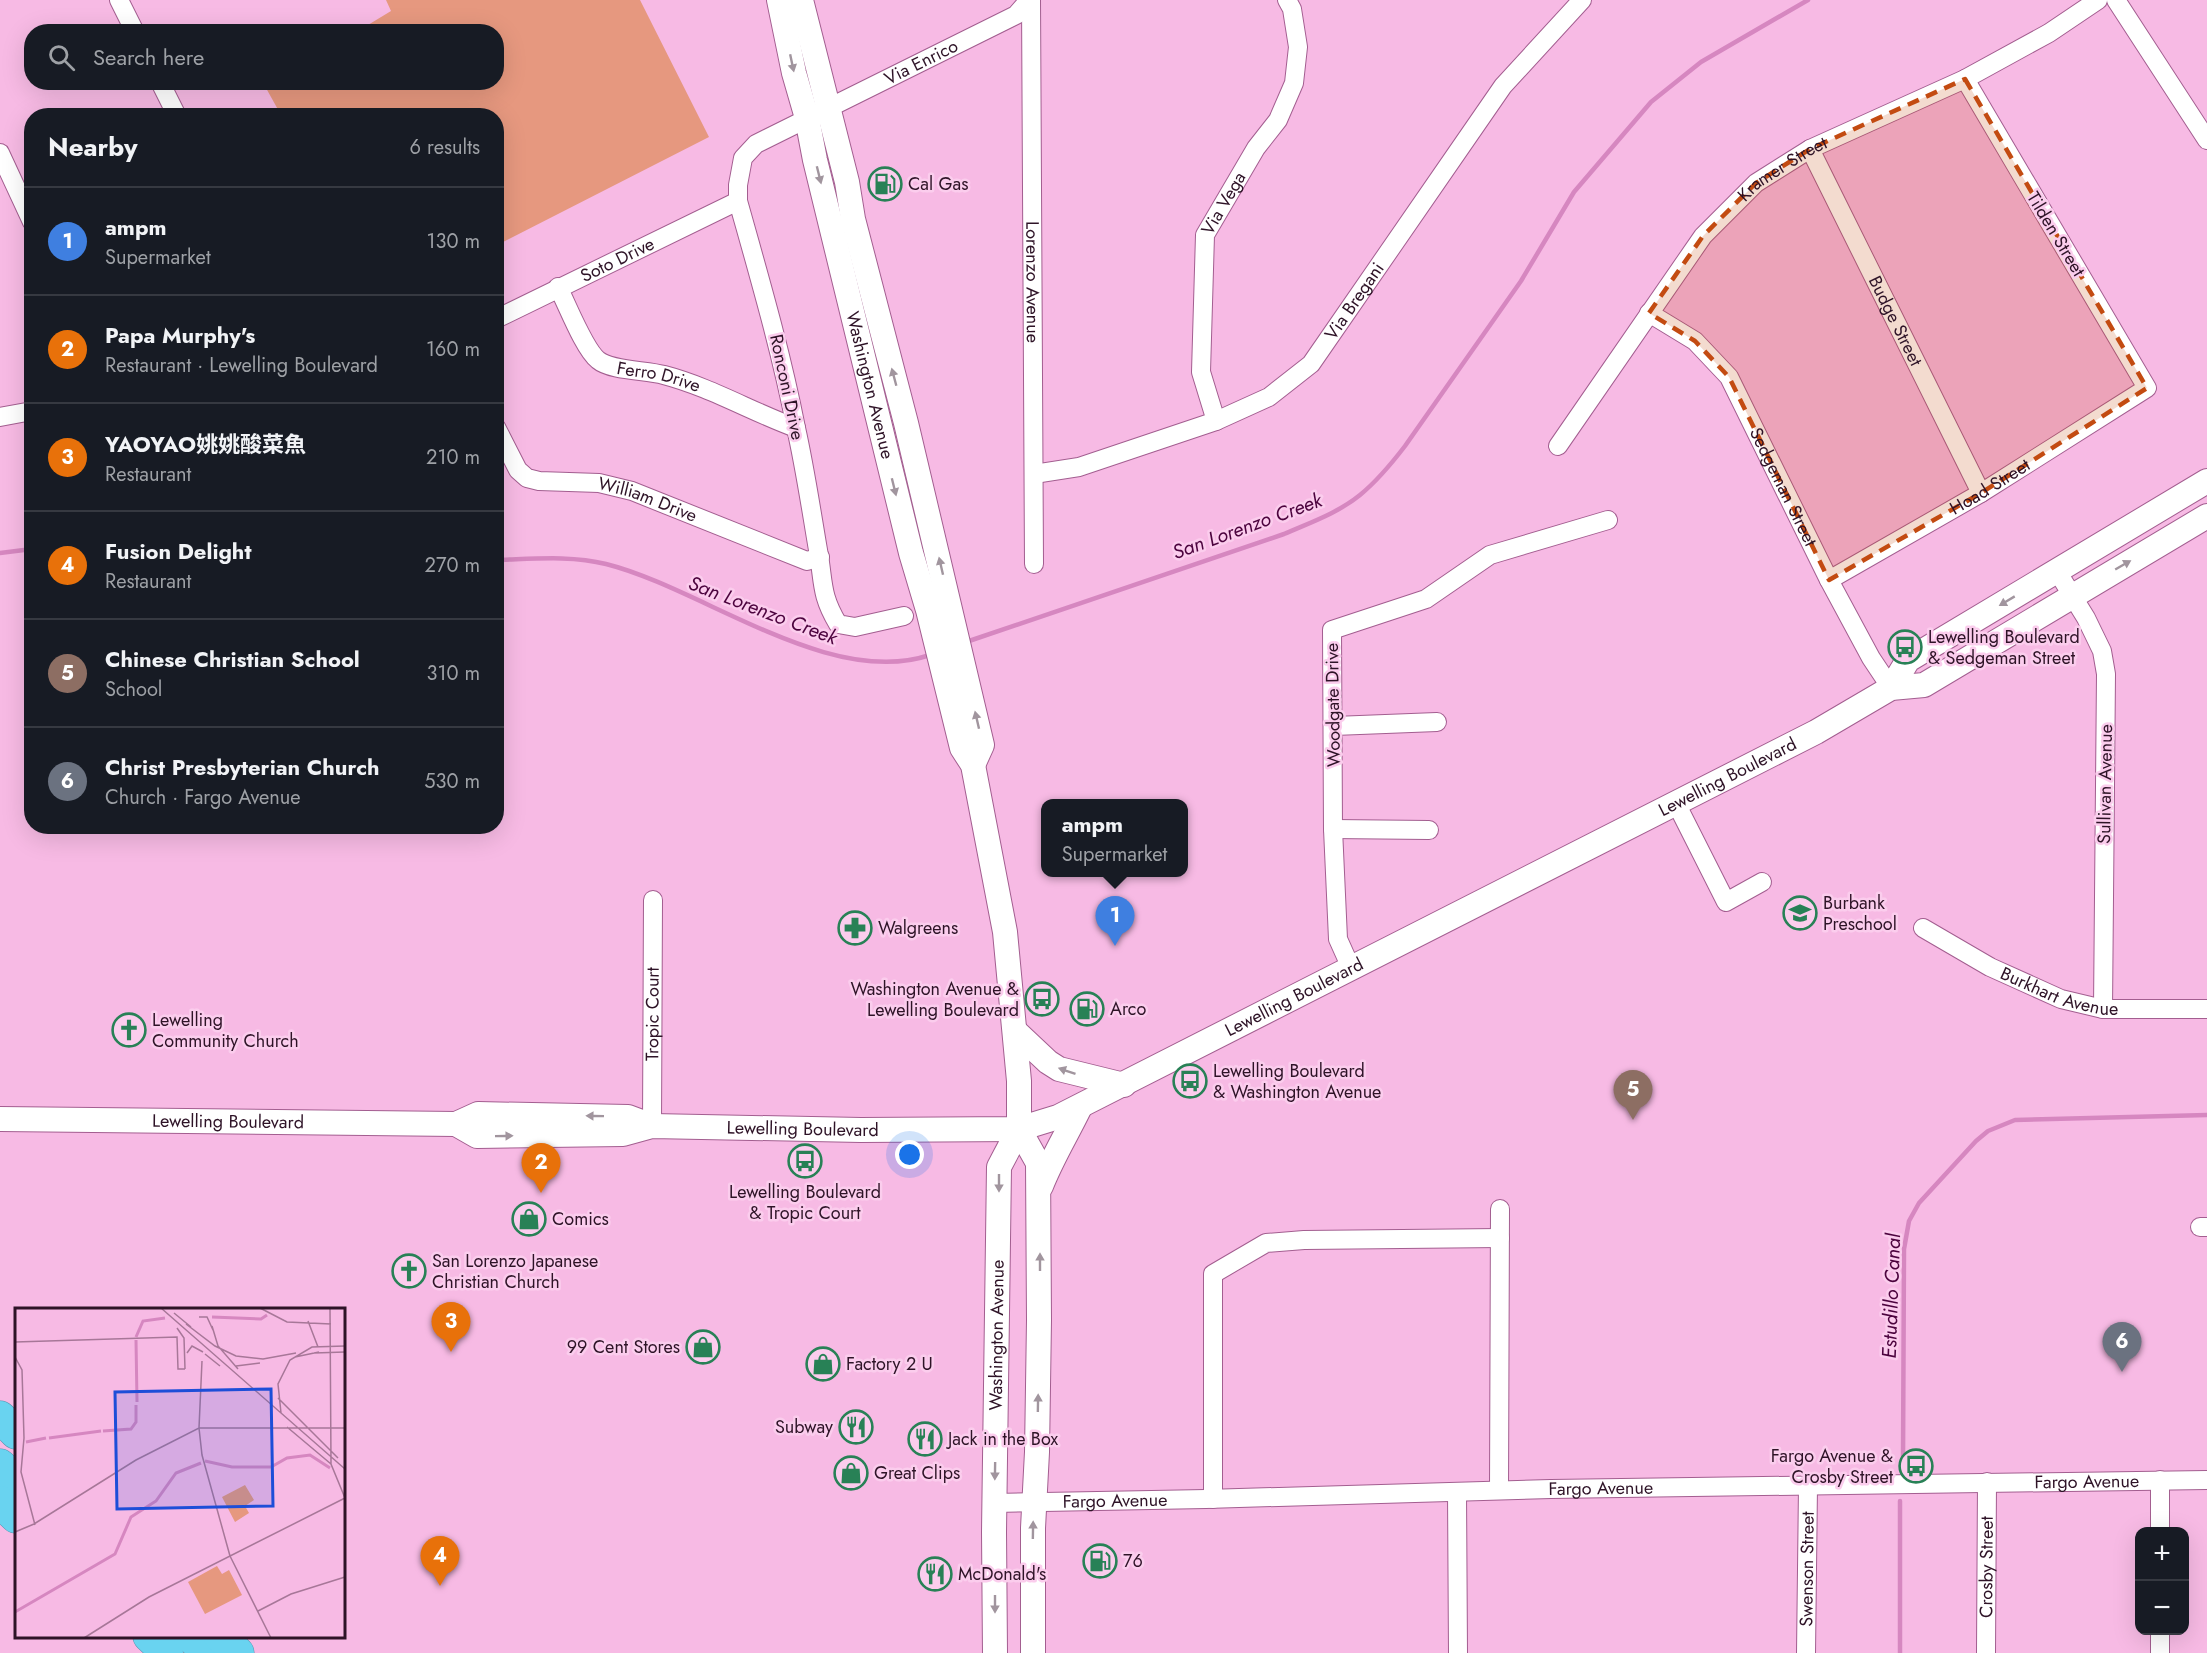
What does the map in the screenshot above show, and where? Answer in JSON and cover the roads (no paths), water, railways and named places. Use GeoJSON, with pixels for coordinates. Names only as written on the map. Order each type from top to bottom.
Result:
{"type":"FeatureCollection","features":[{"type":"Feature","properties":{"kind":"highway"},"geometry":{"type":"LineString","coordinates":[[0,1417],[15,1432]]}},
{"type":"Feature","properties":{"kind":"highway"},"geometry":{"type":"LineString","coordinates":[[0,1440],[15,1453]]}},
{"type":"Feature","properties":{"kind":"highway"},"geometry":{"type":"LineString","coordinates":[[0,1465],[15,1479]]}},
{"type":"Feature","properties":{"kind":"highway"},"geometry":{"type":"LineString","coordinates":[[0,1502],[15,1516]]}},
{"type":"Feature","properties":{"kind":"highway"},"geometry":{"type":"LineString","coordinates":[[0,1521],[15,1532]]}},
{"type":"Feature","properties":{"kind":"highway"},"geometry":{"type":"LineString","coordinates":[[151,1638],[168,1653]]}},
{"type":"Feature","properties":{"kind":"highway"},"geometry":{"type":"LineString","coordinates":[[198,1638],[223,1644]]}},
{"type":"Feature","properties":{"kind":"main road","name":"Washington Avenue"},"geometry":{"type":"LineString","coordinates":[[778,0],[794,73],[818,113],[847,182],[853,219],[903,412],[943,626],[956,677],[982,745],[973,765],[1005,932],[1015,1030],[1019,1129],[1038,1164],[1039,1344],[1033,1653]]}},
{"type":"Feature","properties":{"kind":"main road","name":"Washington Avenue"},"geometry":{"type":"LineString","coordinates":[[801,0],[818,113]]}},
{"type":"Feature","properties":{"kind":"main road","name":"Lewelling Boulevard"},"geometry":{"type":"LineString","coordinates":[[1891,688],[1908,660],[2207,481]]}},
{"type":"Feature","properties":{"kind":"main road","name":"Lewelling Boulevard"},"geometry":{"type":"LineString","coordinates":[[0,1119],[456,1124],[478,1114],[627,1117],[652,1126],[861,1130],[1019,1129],[1058,1117],[1124,1085],[1816,732],[1891,688],[1924,685],[2207,516]]}},
{"type":"Feature","properties":{"kind":"main road"},"geometry":{"type":"LineString","coordinates":[[1015,1030],[1048,1062],[1059,1069],[1124,1085]]}},
{"type":"Feature","properties":{"kind":"main road"},"geometry":{"type":"LineString","coordinates":[[1038,1194],[1051,1161],[1065,1139],[1080,1107]]}},
{"type":"Feature","properties":{"kind":"main road","name":"Washington Avenue"},"geometry":{"type":"LineString","coordinates":[[995,1653],[999,1167],[1019,1129]]}},
{"type":"Feature","properties":{"kind":"street"},"geometry":{"type":"LineString","coordinates":[[119,0],[131,24]]}},
{"type":"Feature","properties":{"kind":"street","name":"Via Enrico"},"geometry":{"type":"LineString","coordinates":[[818,113],[1016,15],[1030,0]]}},
{"type":"Feature","properties":{"kind":"street","name":"Lorenzo Avenue"},"geometry":{"type":"LineString","coordinates":[[1030,0],[1034,564]]}},
{"type":"Feature","properties":{"kind":"street","name":"Via Vega"},"geometry":{"type":"LineString","coordinates":[[1216,421],[1201,372],[1205,235],[1256,148],[1278,120],[1294,83],[1298,47],[1292,9],[1287,0]]}},
{"type":"Feature","properties":{"kind":"street","name":"Via Bregani"},"geometry":{"type":"LineString","coordinates":[[1034,474],[1079,467],[1216,421],[1269,397],[1311,364],[1503,86],[1582,0]]}},
{"type":"Feature","properties":{"kind":"street","name":"Kramer Street"},"geometry":{"type":"LineString","coordinates":[[1558,446],[1703,236],[1756,183],[1810,149],[1965,79],[2049,33],[2098,0]]}},
{"type":"Feature","properties":{"kind":"street"},"geometry":{"type":"LineString","coordinates":[[2116,0],[2207,140]]}},
{"type":"Feature","properties":{"kind":"street","name":"Tilden Street"},"geometry":{"type":"LineString","coordinates":[[1965,79],[2147,388]]}},
{"type":"Feature","properties":{"kind":"street"},"geometry":{"type":"LineString","coordinates":[[164,90],[173,108]]}},
{"type":"Feature","properties":{"kind":"street","name":"Ronconi Drive"},"geometry":{"type":"LineString","coordinates":[[818,113],[756,144],[744,156],[738,185],[738,201],[775,332],[796,428],[827,607],[838,624],[855,627],[904,616]]}},
{"type":"Feature","properties":{"kind":"street","name":"Budge Street"},"geometry":{"type":"LineString","coordinates":[[1810,149],[1981,493]]}},
{"type":"Feature","properties":{"kind":"street"},"geometry":{"type":"LineString","coordinates":[[0,153],[24,205]]}},
{"type":"Feature","properties":{"kind":"street","name":"Soto Drive"},"geometry":{"type":"LineString","coordinates":[[504,315],[738,201]]}},
{"type":"Feature","properties":{"kind":"street","name":"Ferro Drive"},"geometry":{"type":"LineString","coordinates":[[558,287],[589,348],[596,359],[606,365],[655,372],[676,378],[796,428]]}},
{"type":"Feature","properties":{"kind":"street","name":"Sedgeman Street"},"geometry":{"type":"LineString","coordinates":[[1649,313],[1695,341],[1729,377],[1829,580],[1871,658],[1891,688]]}},
{"type":"Feature","properties":{"kind":"street","name":"Hoad Street"},"geometry":{"type":"LineString","coordinates":[[1829,580],[1981,493],[2147,388]]}},
{"type":"Feature","properties":{"kind":"street"},"geometry":{"type":"LineString","coordinates":[[0,417],[24,412]]}},
{"type":"Feature","properties":{"kind":"street","name":"William Drive"},"geometry":{"type":"LineString","coordinates":[[504,443],[518,470],[527,478],[539,482],[599,483],[632,491],[807,561],[820,557]]}},
{"type":"Feature","properties":{"kind":"street","name":"Woodgate Drive"},"geometry":{"type":"LineString","coordinates":[[1351,968],[1338,939],[1333,829],[1332,630],[1426,599],[1490,555],[1608,520]]}},
{"type":"Feature","properties":{"kind":"street","name":"Sullivan Avenue"},"geometry":{"type":"LineString","coordinates":[[2057,571],[2102,651],[2106,674],[2103,1009]]}},
{"type":"Feature","properties":{"kind":"street"},"geometry":{"type":"LineString","coordinates":[[1334,726],[1437,722]]}},
{"type":"Feature","properties":{"kind":"street"},"geometry":{"type":"LineString","coordinates":[[1676,803],[1726,902],[1762,882]]}},
{"type":"Feature","properties":{"kind":"street"},"geometry":{"type":"LineString","coordinates":[[1333,829],[1429,830]]}},
{"type":"Feature","properties":{"kind":"street","name":"Tropic Court"},"geometry":{"type":"LineString","coordinates":[[652,1126],[653,900]]}},
{"type":"Feature","properties":{"kind":"street","name":"Burkhart Avenue"},"geometry":{"type":"LineString","coordinates":[[1923,928],[1990,967],[2061,999],[2103,1009],[2207,1009]]}},
{"type":"Feature","properties":{"kind":"street"},"geometry":{"type":"LineString","coordinates":[[1499,1490],[1500,1209]]}},
{"type":"Feature","properties":{"kind":"street"},"geometry":{"type":"LineString","coordinates":[[1213,1499],[1213,1274],[1266,1243],[1304,1240],[1500,1238]]}},
{"type":"Feature","properties":{"kind":"street"},"geometry":{"type":"LineString","coordinates":[[2160,1480],[2160,1527]]}},
{"type":"Feature","properties":{"kind":"street","name":"Fargo Avenue"},"geometry":{"type":"LineString","coordinates":[[995,1503],[1499,1490],[2207,1480]]}},
{"type":"Feature","properties":{"kind":"street","name":"Crosby Street"},"geometry":{"type":"LineString","coordinates":[[1986,1653],[1987,1482]]}},
{"type":"Feature","properties":{"kind":"street","name":"Swenson Street"},"geometry":{"type":"LineString","coordinates":[[1806,1653],[1808,1486]]}},
{"type":"Feature","properties":{"kind":"street"},"geometry":{"type":"LineString","coordinates":[[1457,1492],[1458,1653]]}},
{"type":"Feature","properties":{"kind":"street"},"geometry":{"type":"LineString","coordinates":[[2160,1635],[2160,1653]]}},
{"type":"Feature","properties":{"kind":"waterway","name":"San Lorenzo Creek"},"geometry":{"type":"LineString","coordinates":[[966,642],[1284,534],[1333,512],[1360,495],[1384,472],[1405,446],[1521,281],[1574,192],[1651,102],[1701,62],[1808,0]]}},
{"type":"Feature","properties":{"kind":"waterway","name":"San Lorenzo Creek"},"geometry":{"type":"LineString","coordinates":[[0,553],[24,550]]}},
{"type":"Feature","properties":{"kind":"waterway","name":"San Lorenzo Creek"},"geometry":{"type":"LineString","coordinates":[[504,560],[565,559],[606,564],[643,576],[766,631],[809,647],[851,658],[891,662],[930,655]]}},
{"type":"Feature","properties":{"kind":"waterway","name":"Estudillo Canal"},"geometry":{"type":"LineString","coordinates":[[1903,1462],[1904,1249],[1909,1221],[1919,1203],[1976,1141],[1988,1131],[2015,1120],[2207,1115]]}},
{"type":"Feature","properties":{"kind":"waterway","name":"Estudillo Canal"},"geometry":{"type":"LineString","coordinates":[[1900,1501],[1900,1653]]}},
{"type":"Feature","properties":{"kind":"place","name":"Cal Gas"},"geometry":{"type":"Point","coordinates":[885,184]}},
{"type":"Feature","properties":{"kind":"place","name":"Lewelling Boulevard & Sedgeman Street"},"geometry":{"type":"Point","coordinates":[1905,647]}},
{"type":"Feature","properties":{"kind":"place","name":"Burbank Preschool"},"geometry":{"type":"Point","coordinates":[1800,913]}},
{"type":"Feature","properties":{"kind":"place","name":"Walgreens"},"geometry":{"type":"Point","coordinates":[855,928]}},
{"type":"Feature","properties":{"kind":"place","name":"ampm"},"geometry":{"type":"Point","coordinates":[1115,946]}},
{"type":"Feature","properties":{"kind":"place","name":"Washington Avenue & Lewelling Boulevard"},"geometry":{"type":"Point","coordinates":[1042,999]}},
{"type":"Feature","properties":{"kind":"place","name":"Arco"},"geometry":{"type":"Point","coordinates":[1087,1009]}},
{"type":"Feature","properties":{"kind":"place","name":"Lewelling Community Church"},"geometry":{"type":"Point","coordinates":[129,1030]}},
{"type":"Feature","properties":{"kind":"place","name":"Lewelling Boulevard & Washington Avenue"},"geometry":{"type":"Point","coordinates":[1190,1081]}},
{"type":"Feature","properties":{"kind":"place","name":"Chinese Christian School"},"geometry":{"type":"Point","coordinates":[1633,1120]}},
{"type":"Feature","properties":{"kind":"place","name":"Lewelling Boulevard & Tropic Court"},"geometry":{"type":"Point","coordinates":[805,1161]}},
{"type":"Feature","properties":{"kind":"place","name":"Papa Murphy's"},"geometry":{"type":"Point","coordinates":[541,1193]}},
{"type":"Feature","properties":{"kind":"place","name":"Comics"},"geometry":{"type":"Point","coordinates":[529,1219]}},
{"type":"Feature","properties":{"kind":"place","name":"San Lorenzo Japanese Christian Church"},"geometry":{"type":"Point","coordinates":[409,1271]}},
{"type":"Feature","properties":{"kind":"place","name":"99 Cent Stores"},"geometry":{"type":"Point","coordinates":[703,1347]}},
{"type":"Feature","properties":{"kind":"place","name":"YAOYAO姚姚酸菜魚"},"geometry":{"type":"Point","coordinates":[451,1352]}},
{"type":"Feature","properties":{"kind":"place","name":"Factory 2 U"},"geometry":{"type":"Point","coordinates":[823,1364]}},
{"type":"Feature","properties":{"kind":"place","name":"Christ Presbyterian Church"},"geometry":{"type":"Point","coordinates":[2122,1372]}},
{"type":"Feature","properties":{"kind":"place","name":"Subway"},"geometry":{"type":"Point","coordinates":[856,1427]}},
{"type":"Feature","properties":{"kind":"place","name":"Jack in the Box"},"geometry":{"type":"Point","coordinates":[925,1439]}},
{"type":"Feature","properties":{"kind":"place","name":"Fargo Avenue & Crosby Street"},"geometry":{"type":"Point","coordinates":[1916,1466]}},
{"type":"Feature","properties":{"kind":"place","name":"Great Clips"},"geometry":{"type":"Point","coordinates":[851,1473]}},
{"type":"Feature","properties":{"kind":"place","name":"76"},"geometry":{"type":"Point","coordinates":[1100,1561]}},
{"type":"Feature","properties":{"kind":"place","name":"McDonald's"},"geometry":{"type":"Point","coordinates":[935,1574]}},
{"type":"Feature","properties":{"kind":"place","name":"Fusion Delight"},"geometry":{"type":"Point","coordinates":[440,1586]}}]}
